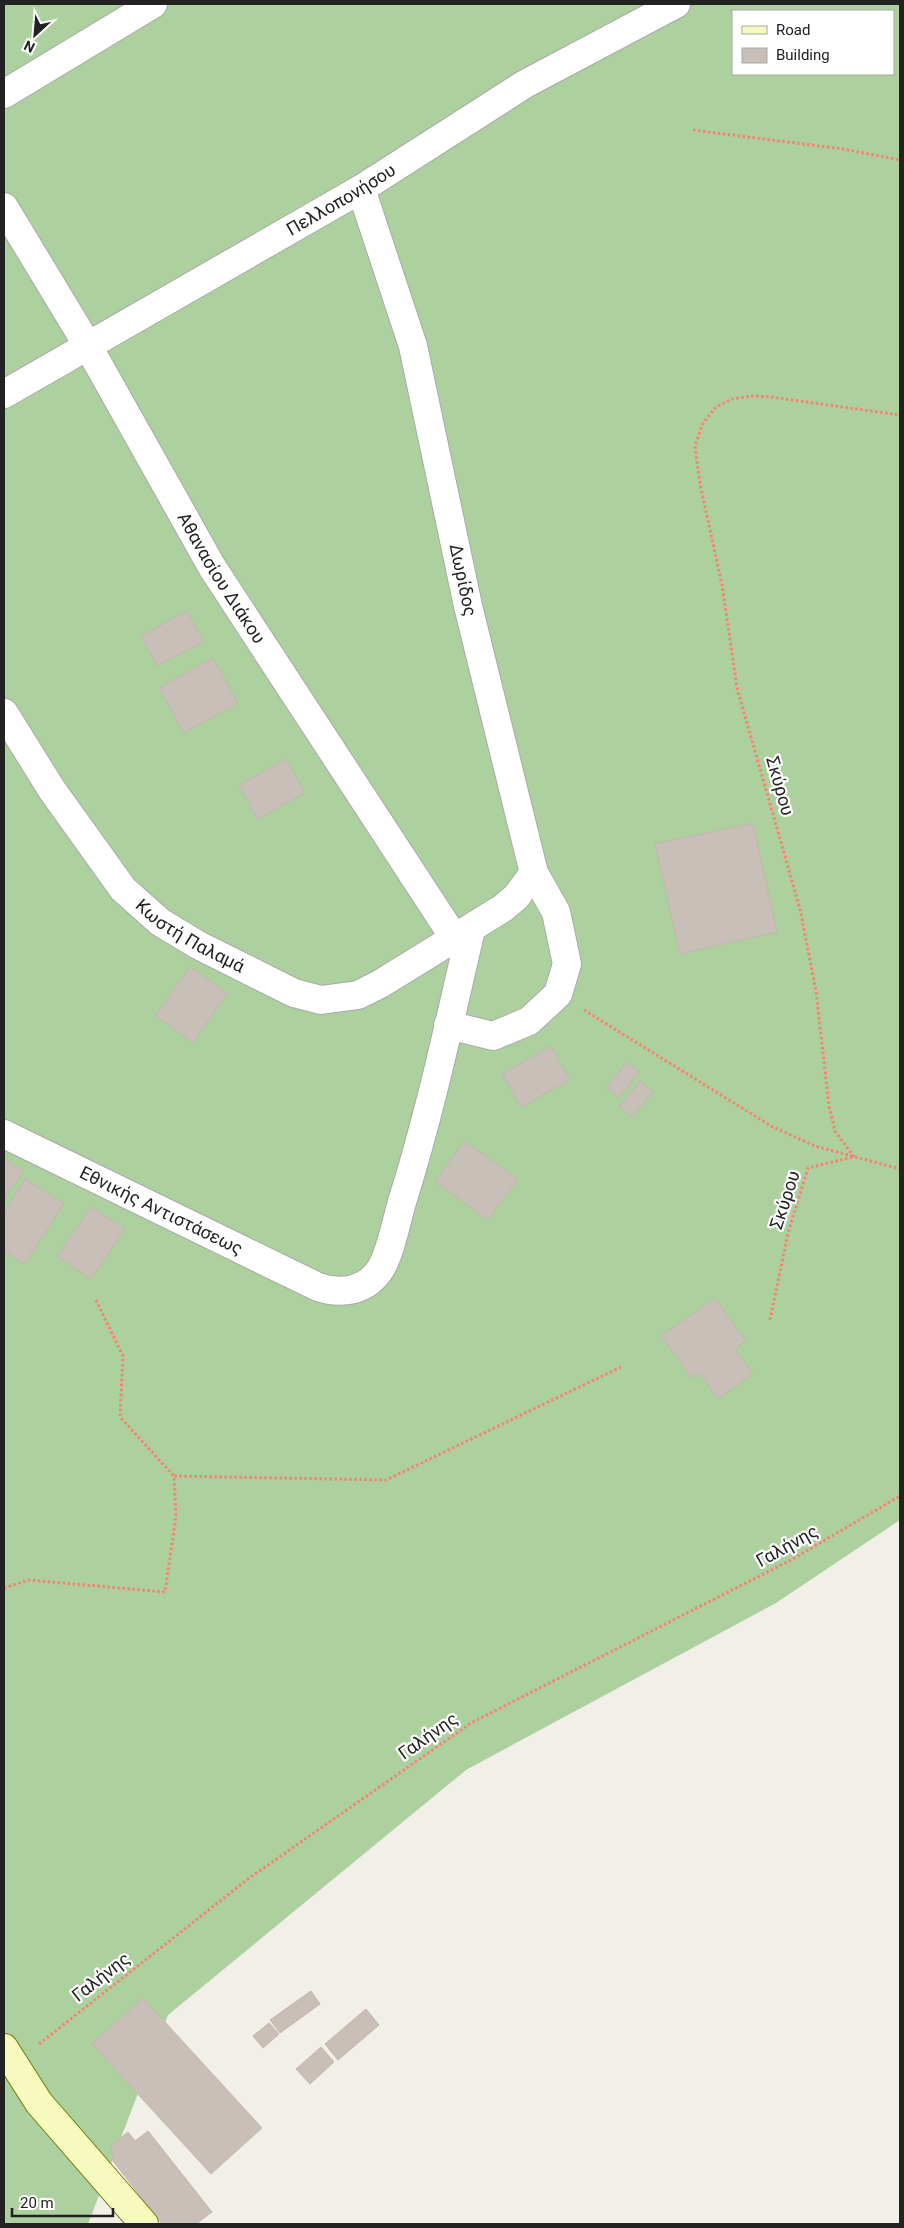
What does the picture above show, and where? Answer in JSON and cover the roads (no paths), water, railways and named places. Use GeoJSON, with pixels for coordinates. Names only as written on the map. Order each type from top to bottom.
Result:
{"type":"FeatureCollection","features":[{"type":"Feature","properties":{"kind":"street"},"geometry":{"type":"LineString","coordinates":[[4,94],[153,4]]}},
{"type":"Feature","properties":{"kind":"street","name":"Πελλοπονήσου"},"geometry":{"type":"LineString","coordinates":[[4,394],[361,189],[525,84],[676,4]]}},
{"type":"Feature","properties":{"kind":"street","name":"Δωρίδος"},"geometry":{"type":"LineString","coordinates":[[361,189],[414,346],[468,606],[534,873],[556,912],[567,964],[558,994],[529,1021],[493,1036],[448,1025]]}},
{"type":"Feature","properties":{"kind":"street","name":"Αθανασίου Διάκου"},"geometry":{"type":"LineString","coordinates":[[4,207],[88,346],[212,567],[463,934]]}},
{"type":"Feature","properties":{"kind":"street","name":"Κωστή Παλαμά"},"geometry":{"type":"LineString","coordinates":[[4,713],[52,790],[123,889],[160,922],[260,978],[294,993],[321,1000],[358,995],[380,984],[463,934]]}},
{"type":"Feature","properties":{"kind":"street"},"geometry":{"type":"LineString","coordinates":[[463,934],[516,897],[534,873]]}},
{"type":"Feature","properties":{"kind":"street","name":"Εθνικής Αντιστάσεως"},"geometry":{"type":"LineString","coordinates":[[4,1134],[318,1287],[329,1291],[358,1289],[370,1281],[382,1267],[413,1168],[448,1025],[463,934]]}},
{"type":"Feature","properties":{"kind":"street"},"geometry":{"type":"LineString","coordinates":[[8,2056],[39,2103],[144,2224]]}}]}
